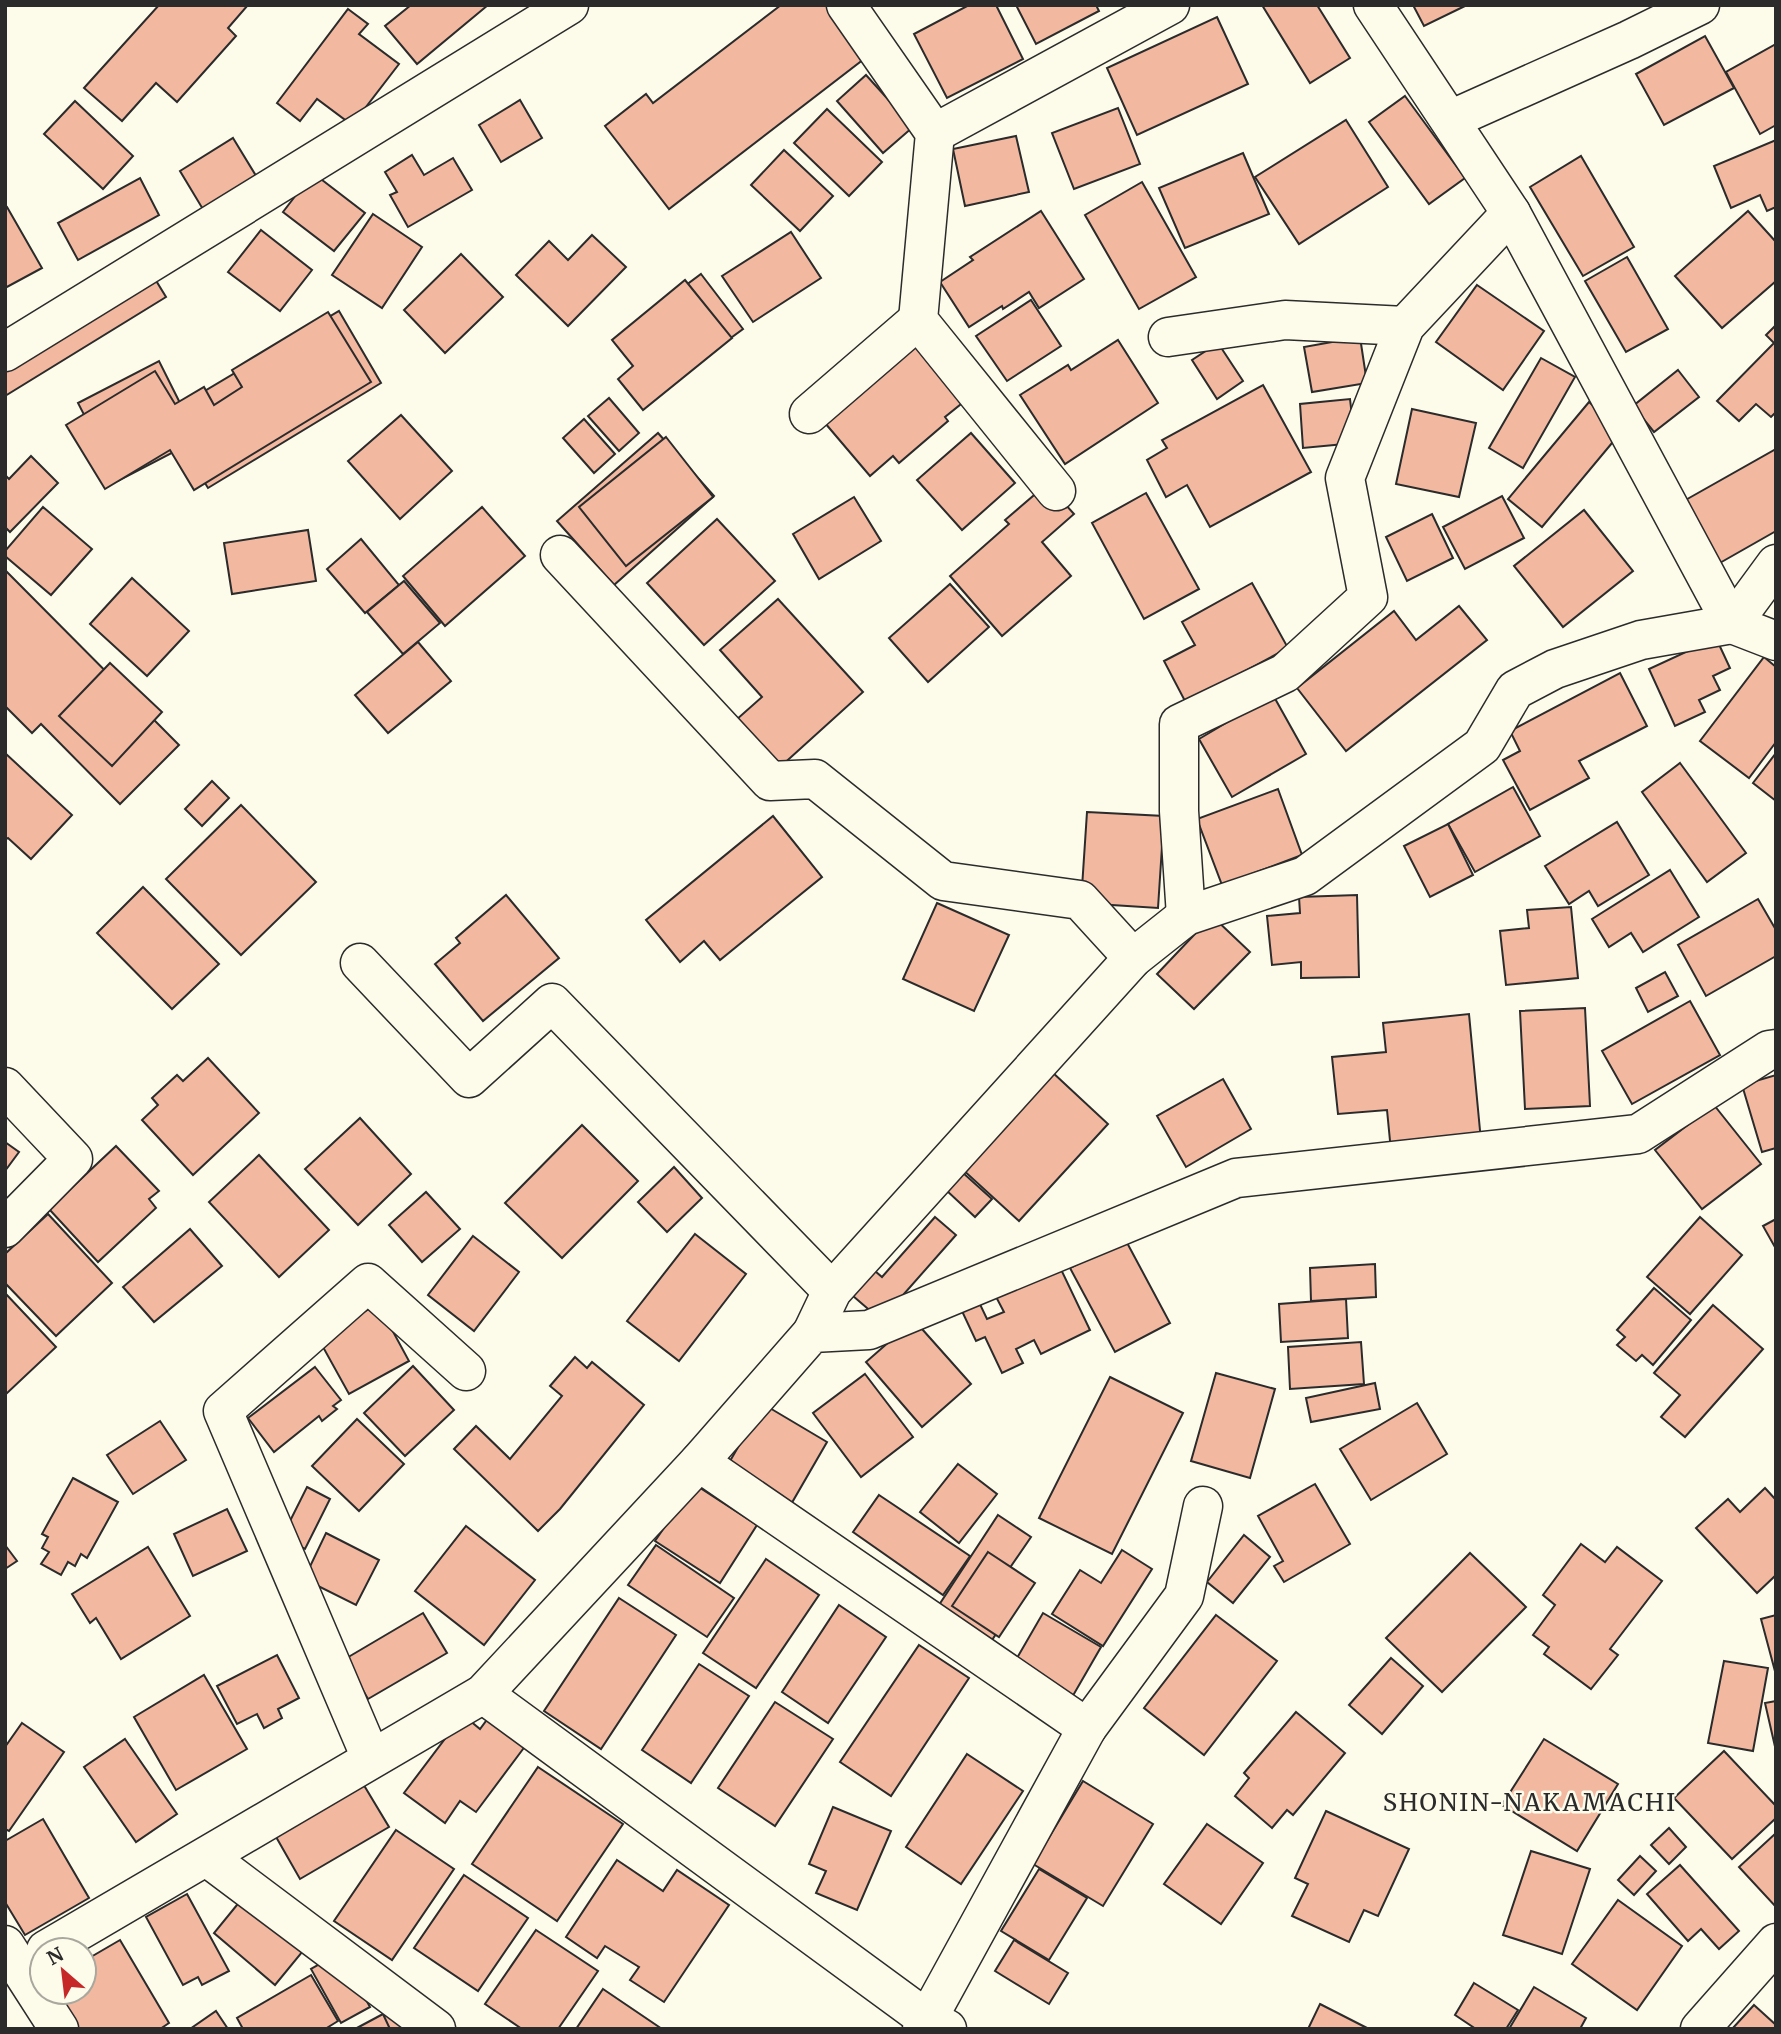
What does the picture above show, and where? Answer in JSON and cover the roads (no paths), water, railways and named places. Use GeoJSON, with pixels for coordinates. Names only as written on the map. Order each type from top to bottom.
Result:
{"type":"FeatureCollection","features":[{"type":"Feature","properties":{"kind":"street"},"geometry":{"type":"LineString","coordinates":[[5,352],[569,5]]}},
{"type":"Feature","properties":{"kind":"street"},"geometry":{"type":"LineString","coordinates":[[809,414],[918,320],[935,133],[846,5]]}},
{"type":"Feature","properties":{"kind":"street"},"geometry":{"type":"LineString","coordinates":[[935,133],[1170,5]]}},
{"type":"Feature","properties":{"kind":"street"},"geometry":{"type":"LineString","coordinates":[[1373,5],[1511,213],[1732,624]]}},
{"type":"Feature","properties":{"kind":"street"},"geometry":{"type":"LineString","coordinates":[[1450,120],[1629,40],[1700,5]]}},
{"type":"Feature","properties":{"kind":"street"},"geometry":{"type":"LineString","coordinates":[[1186,916],[1179,811],[1180,724],[1285,673],[1368,597],[1345,478],[1405,326],[1511,213]]}},
{"type":"Feature","properties":{"kind":"street"},"geometry":{"type":"LineString","coordinates":[[918,320],[1056,491]]}},
{"type":"Feature","properties":{"kind":"street"},"geometry":{"type":"LineString","coordinates":[[1168,337],[1286,320],[1405,326]]}},
{"type":"Feature","properties":{"kind":"street"},"geometry":{"type":"LineString","coordinates":[[560,555],[770,781],[814,779],[943,881],[1080,900],[1133,958]]}},
{"type":"Feature","properties":{"kind":"street"},"geometry":{"type":"LineString","coordinates":[[1732,624],[1776,564]]}},
{"type":"Feature","properties":{"kind":"street"},"geometry":{"type":"LineString","coordinates":[[60,1936],[207,1857],[483,1694],[699,1462],[811,1333],[832,1291],[1133,958],[1186,916],[1304,876],[1482,746],[1515,690],[1555,669],[1641,640],[1732,624],[1776,641]]}},
{"type":"Feature","properties":{"kind":"street"},"geometry":{"type":"LineString","coordinates":[[360,963],[469,1078],[552,1003],[832,1291]]}},
{"type":"Feature","properties":{"kind":"street"},"geometry":{"type":"LineString","coordinates":[[811,1333],[869,1330],[1236,1178],[1638,1134],[1776,1049]]}},
{"type":"Feature","properties":{"kind":"street"},"geometry":{"type":"LineString","coordinates":[[5,1087],[73,1159],[5,1228]]}},
{"type":"Feature","properties":{"kind":"street"},"geometry":{"type":"LineString","coordinates":[[371,1759],[223,1411],[368,1283],[466,1371]]}},
{"type":"Feature","properties":{"kind":"street"},"geometry":{"type":"LineString","coordinates":[[699,1462],[1087,1728]]}},
{"type":"Feature","properties":{"kind":"street"},"geometry":{"type":"LineString","coordinates":[[483,1694],[932,2026],[1087,1728],[1184,1596],[1203,1506]]}},
{"type":"Feature","properties":{"kind":"street"},"geometry":{"type":"LineString","coordinates":[[207,1857],[436,2029]]}},
{"type":"Feature","properties":{"kind":"street"},"geometry":{"type":"LineString","coordinates":[[1700,2029],[1776,1943]]}},
{"type":"Feature","properties":{"kind":"street"},"geometry":{"type":"LineString","coordinates":[[50,2006],[59,2029]]}},
{"type":"Feature","properties":{"kind":"district","name":"SHONIN-NAKAMACHI"},"geometry":{"type":"Point","coordinates":[1530,1803]}}]}
